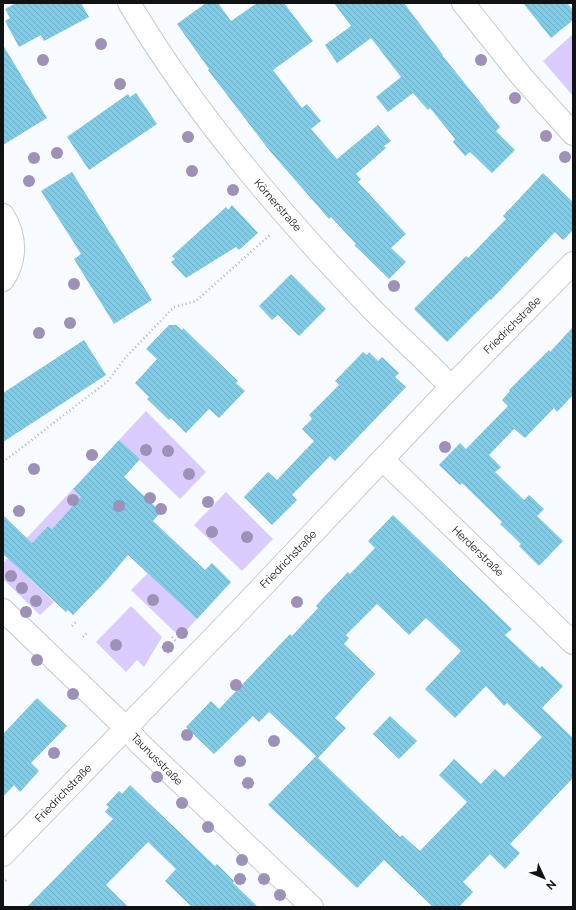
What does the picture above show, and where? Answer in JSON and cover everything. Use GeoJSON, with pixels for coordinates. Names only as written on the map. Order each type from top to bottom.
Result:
{"type":"FeatureCollection","features":[{"type":"Feature","properties":{"kind":"street","name":"Körnerstraße"},"geometry":{"type":"LineString","coordinates":[[129,3],[186,89],[244,166],[326,261],[451,387]]}},
{"type":"Feature","properties":{"kind":"street"},"geometry":{"type":"LineString","coordinates":[[463,3],[522,77],[573,134]]}},
{"type":"Feature","properties":{"kind":"street"},"geometry":{"type":"LineString","coordinates":[[3,215],[11,231],[14,242],[10,265],[3,280]]}},
{"type":"Feature","properties":{"kind":"street","name":"Friedrichstraße"},"geometry":{"type":"LineString","coordinates":[[3,855],[383,460],[451,387],[573,263]]}},
{"type":"Feature","properties":{"kind":"street","name":"Herderstraße"},"geometry":{"type":"LineString","coordinates":[[383,460],[573,643]]}},
{"type":"Feature","properties":{"kind":"street","name":"Taunusstraße"},"geometry":{"type":"LineString","coordinates":[[3,610],[126,728],[139,743],[312,907]]}},
{"type":"Feature","properties":{"kind":"path"},"geometry":{"type":"LineString","coordinates":[[3,462],[108,381],[126,358],[174,307],[196,301],[274,231]]}},
{"type":"Feature","properties":{"kind":"path"},"geometry":{"type":"LineString","coordinates":[[72,626],[76,622]]}},
{"type":"Feature","properties":{"kind":"path"},"geometry":{"type":"LineString","coordinates":[[83,637],[87,633]]}},
{"type":"Feature","properties":{"kind":"shaded area"},"geometry":{"type":"Polygon","coordinates":[[[573,34],[573,96],[543,61],[573,34]]]}},
{"type":"Feature","properties":{"kind":"shaded area"},"geometry":{"type":"Polygon","coordinates":[[[146,411],[206,472],[180,499],[119,440],[146,411]]]}},
{"type":"Feature","properties":{"kind":"shaded area"},"geometry":{"type":"Polygon","coordinates":[[[73,489],[92,507],[74,526],[64,516],[52,529],[48,526],[15,565],[54,602],[40,615],[3,579],[3,563],[73,489]]]}},
{"type":"Feature","properties":{"kind":"shaded area"},"geometry":{"type":"Polygon","coordinates":[[[226,492],[273,539],[242,571],[194,525],[226,492]]]}},
{"type":"Feature","properties":{"kind":"shaded area"},"geometry":{"type":"Polygon","coordinates":[[[148,573],[197,619],[180,637],[131,590],[148,573]]]}},
{"type":"Feature","properties":{"kind":"shaded area"},"geometry":{"type":"Polygon","coordinates":[[[131,606],[162,637],[144,667],[137,660],[126,672],[96,642],[131,606]]]}},
{"type":"Feature","properties":{"kind":"building"},"geometry":{"type":"Polygon","coordinates":[[[16,3],[81,3],[89,17],[44,41],[41,35],[19,47],[5,21],[10,18],[5,9],[16,3]]]}},
{"type":"Feature","properties":{"kind":"building"},"geometry":{"type":"Polygon","coordinates":[[[206,3],[218,3],[231,21],[257,3],[284,3],[313,41],[273,70],[302,108],[307,104],[321,121],[311,129],[337,159],[378,125],[391,141],[384,146],[386,148],[356,174],[361,179],[358,182],[406,234],[391,248],[406,262],[389,279],[354,245],[356,244],[331,217],[329,219],[269,150],[208,70],[209,69],[177,24],[206,3]]]}},
{"type":"Feature","properties":{"kind":"building"},"geometry":{"type":"Polygon","coordinates":[[[334,3],[404,3],[442,55],[500,127],[496,131],[515,150],[492,173],[470,152],[465,156],[453,142],[455,139],[430,108],[428,110],[413,93],[388,112],[376,97],[401,77],[371,38],[337,63],[325,45],[351,26],[334,3]]]}},
{"type":"Feature","properties":{"kind":"building"},"geometry":{"type":"Polygon","coordinates":[[[523,3],[567,3],[573,10],[573,20],[551,38],[523,3]]]}},
{"type":"Feature","properties":{"kind":"building"},"geometry":{"type":"Polygon","coordinates":[[[3,45],[47,118],[3,145],[3,45]]]}},
{"type":"Feature","properties":{"kind":"building"},"geometry":{"type":"Polygon","coordinates":[[[136,93],[157,124],[89,170],[67,137],[128,94],[130,97],[136,93]]]}},
{"type":"Feature","properties":{"kind":"building"},"geometry":{"type":"Polygon","coordinates":[[[72,172],[152,300],[114,324],[74,259],[81,254],[41,191],[72,172]]]}},
{"type":"Feature","properties":{"kind":"building"},"geometry":{"type":"Polygon","coordinates":[[[543,173],[573,202],[573,230],[563,240],[555,232],[491,300],[490,299],[447,342],[414,309],[466,256],[468,258],[506,219],[503,216],[543,173]]]}},
{"type":"Feature","properties":{"kind":"building"},"geometry":{"type":"Polygon","coordinates":[[[232,205],[258,233],[239,250],[236,247],[186,278],[171,262],[175,259],[172,256],[226,207],[228,210],[232,205]]]}},
{"type":"Feature","properties":{"kind":"building"},"geometry":{"type":"Polygon","coordinates":[[[291,274],[326,309],[299,336],[278,315],[272,320],[259,306],[291,274]]]}},
{"type":"Feature","properties":{"kind":"building"},"geometry":{"type":"Polygon","coordinates":[[[169,325],[176,325],[182,330],[183,328],[238,381],[236,383],[245,391],[219,418],[209,409],[186,433],[171,418],[169,420],[147,399],[149,397],[135,383],[157,359],[146,349],[169,325]]]}},
{"type":"Feature","properties":{"kind":"building"},"geometry":{"type":"Polygon","coordinates":[[[573,327],[573,395],[557,412],[554,408],[525,438],[514,429],[489,455],[501,467],[495,472],[524,500],[529,495],[544,509],[537,516],[563,541],[539,566],[519,546],[521,544],[500,524],[502,522],[462,483],[460,485],[439,465],[460,443],[466,449],[508,406],[502,400],[510,391],[509,390],[549,350],[550,352],[573,327]]]}},
{"type":"Feature","properties":{"kind":"building"},"geometry":{"type":"Polygon","coordinates":[[[84,340],[106,375],[3,442],[3,393],[84,340]]]}},
{"type":"Feature","properties":{"kind":"building"},"geometry":{"type":"Polygon","coordinates":[[[363,352],[367,355],[369,352],[378,361],[382,357],[399,373],[395,377],[406,387],[335,461],[330,456],[292,495],[297,500],[272,525],[244,497],[268,472],[277,480],[314,441],[302,429],[312,419],[309,415],[339,385],[335,381],[363,352]]]}},
{"type":"Feature","properties":{"kind":"building"},"geometry":{"type":"Polygon","coordinates":[[[119,440],[140,459],[124,477],[161,512],[153,521],[205,570],[212,563],[231,582],[197,619],[128,555],[106,581],[73,615],[68,610],[66,612],[3,554],[3,515],[32,543],[48,526],[52,529],[81,497],[73,489],[119,440]]]}},
{"type":"Feature","properties":{"kind":"building"},"geometry":{"type":"Polygon","coordinates":[[[393,515],[512,629],[505,635],[540,668],[542,666],[563,686],[542,708],[573,738],[573,778],[510,844],[520,853],[505,869],[490,854],[463,882],[473,892],[459,907],[433,907],[384,860],[357,888],[268,805],[316,756],[269,712],[259,722],[253,716],[214,754],[186,727],[211,701],[219,709],[290,634],[292,636],[318,608],[316,606],[323,598],[348,572],[350,574],[375,548],[368,541],[393,515]],[[377,604],[346,635],[349,638],[344,644],[375,674],[335,718],[346,728],[318,758],[400,837],[402,835],[420,851],[467,802],[439,775],[454,759],[481,784],[495,769],[504,777],[542,737],[507,703],[504,706],[486,686],[455,718],[425,689],[461,651],[426,618],[409,635],[377,604]]]}},
{"type":"Feature","properties":{"kind":"building"},"geometry":{"type":"Polygon","coordinates":[[[37,698],[67,726],[31,763],[39,771],[20,792],[14,785],[3,797],[3,734],[37,698]]]}},
{"type":"Feature","properties":{"kind":"building"},"geometry":{"type":"Polygon","coordinates":[[[390,716],[417,741],[399,759],[373,734],[390,716]]]}},
{"type":"Feature","properties":{"kind":"building"},"geometry":{"type":"Polygon","coordinates":[[[130,785],[215,866],[217,864],[234,881],[233,883],[258,907],[192,907],[165,881],[176,869],[148,842],[106,885],[128,907],[27,907],[113,819],[105,812],[109,807],[106,805],[119,791],[122,794],[130,785]]]}}]}
